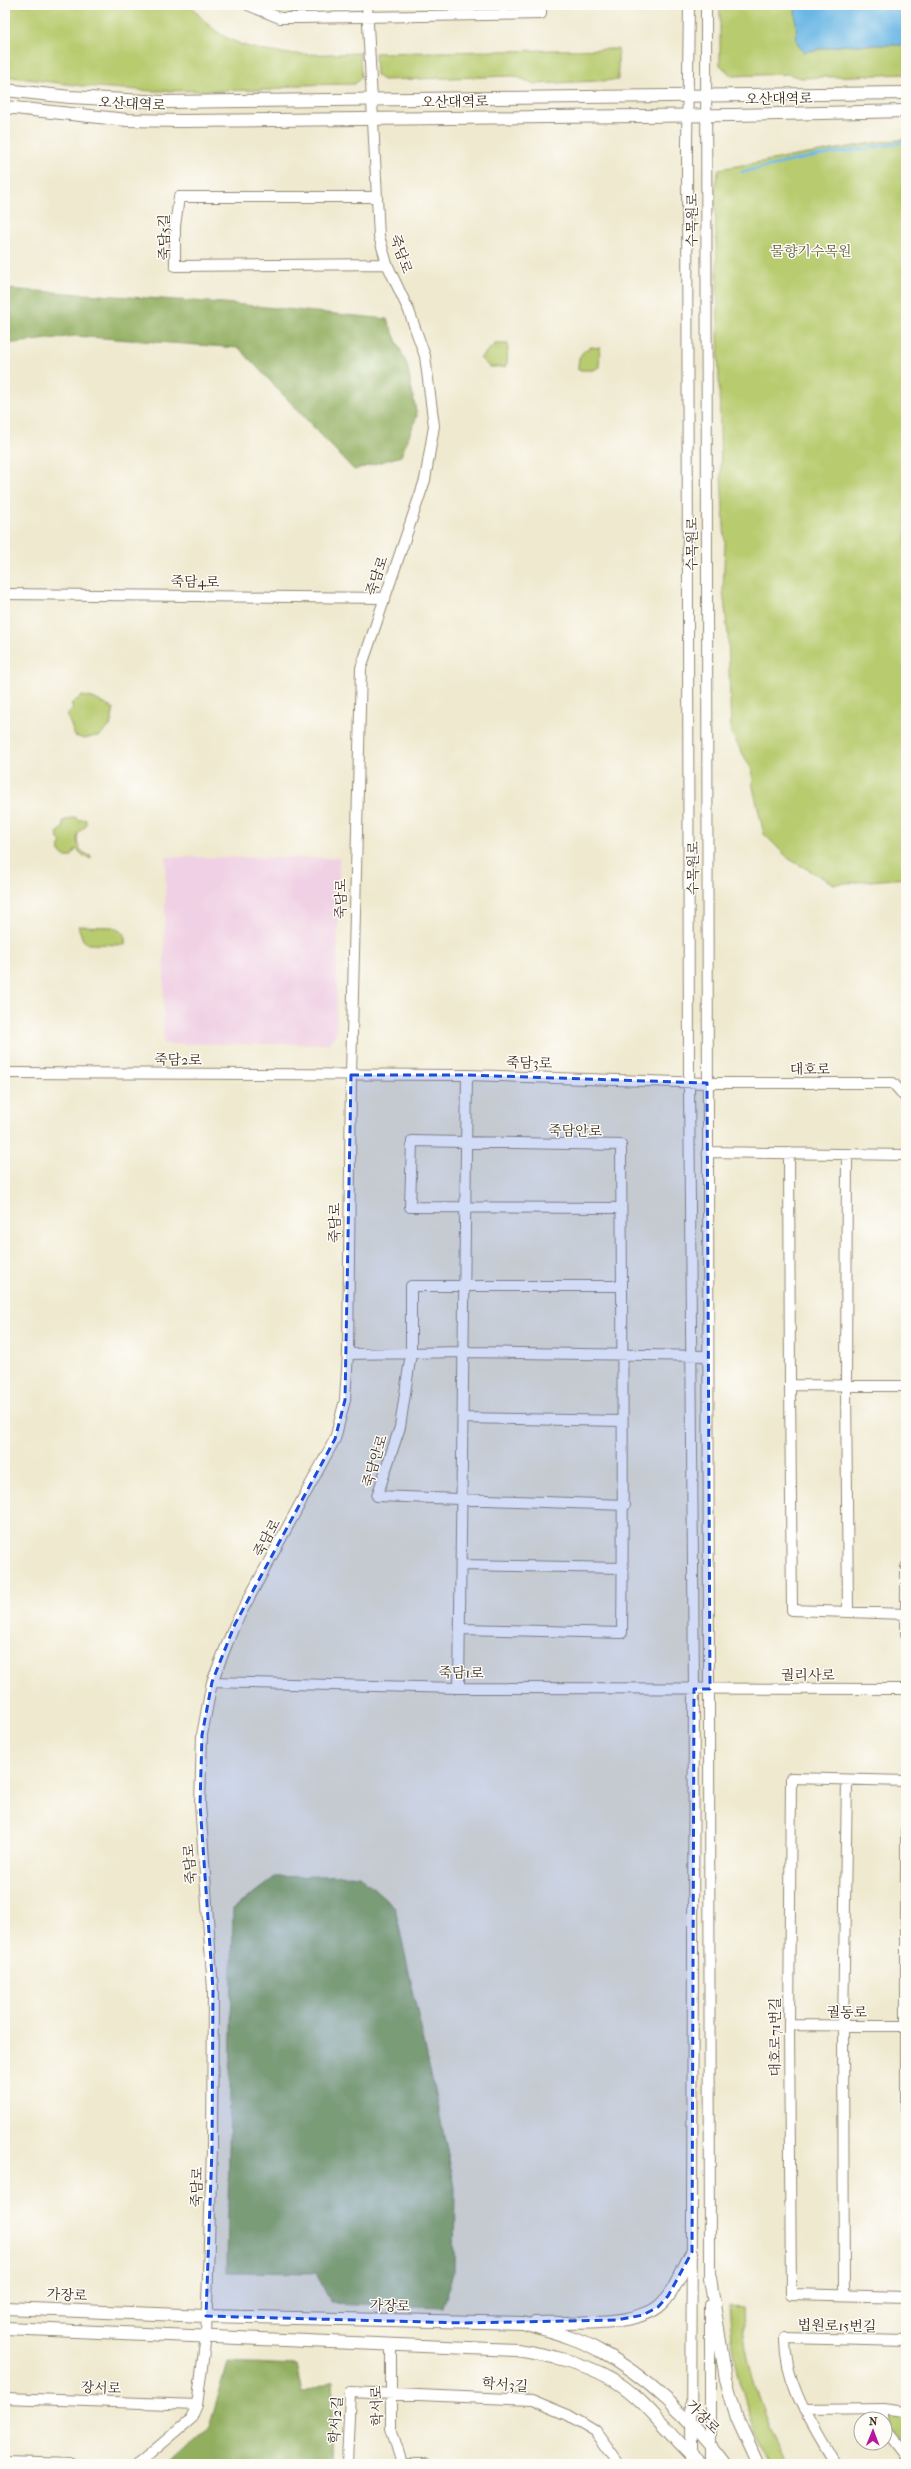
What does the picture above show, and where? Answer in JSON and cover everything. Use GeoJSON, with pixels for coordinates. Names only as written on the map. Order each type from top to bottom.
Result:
{"type":"FeatureCollection","features":[{"type":"Feature","properties":{"kind":"main road","name":"오산대역로"},"geometry":{"type":"LineString","coordinates":[[5,90],[135,102],[706,97],[906,93]]}},
{"type":"Feature","properties":{"kind":"main road","name":"오산대역로"},"geometry":{"type":"LineString","coordinates":[[5,107],[127,120],[688,115],[906,111]]}},
{"type":"Feature","properties":{"kind":"main road"},"geometry":{"type":"LineString","coordinates":[[523,2323],[617,2320],[642,2315],[658,2307],[668,2296],[692,2252]]}},
{"type":"Feature","properties":{"kind":"main road"},"geometry":{"type":"LineString","coordinates":[[710,2278],[726,2380],[737,2418],[758,2464]]}},
{"type":"Feature","properties":{"kind":"main road","name":"가장로"},"geometry":{"type":"LineString","coordinates":[[5,2308],[206,2316],[523,2323],[565,2335],[598,2349],[632,2370],[710,2444],[725,2464]]}},
{"type":"Feature","properties":{"kind":"main road"},"geometry":{"type":"LineString","coordinates":[[5,2328],[517,2350],[553,2356],[610,2378],[627,2391],[691,2460],[701,2464]]}},
{"type":"Feature","properties":{"kind":"street"},"geometry":{"type":"LineString","coordinates":[[248,5],[280,18],[541,14],[541,5]]}},
{"type":"Feature","properties":{"kind":"street","name":"죽담로"},"geometry":{"type":"LineString","coordinates":[[206,2336],[212,2149],[212,1990],[200,1804],[202,1735],[212,1682],[235,1624],[335,1439],[345,1400],[348,1354],[351,1075],[361,668],[425,480],[434,426],[425,356],[409,311],[387,264],[379,236],[367,5]]}},
{"type":"Feature","properties":{"kind":"street"},"geometry":{"type":"LineString","coordinates":[[475,5],[475,16]]}},
{"type":"Feature","properties":{"kind":"street","name":"수목원로"},"geometry":{"type":"LineString","coordinates":[[689,5],[689,1083],[694,1689],[691,2460]]}},
{"type":"Feature","properties":{"kind":"street","name":"수목원로"},"geometry":{"type":"LineString","coordinates":[[706,5],[707,1152],[710,1689],[710,2444]]}},
{"type":"Feature","properties":{"kind":"street","name":"죽담5길"},"geometry":{"type":"LineString","coordinates":[[377,197],[179,196],[175,226],[175,266],[387,264]]}},
{"type":"Feature","properties":{"kind":"street","name":"죽담4로"},"geometry":{"type":"LineString","coordinates":[[5,594],[384,598]]}},
{"type":"Feature","properties":{"kind":"street","name":"죽담2로"},"geometry":{"type":"LineString","coordinates":[[5,1072],[351,1075]]}},
{"type":"Feature","properties":{"kind":"street","name":"죽담3로"},"geometry":{"type":"LineString","coordinates":[[351,1075],[467,1075],[707,1084]]}},
{"type":"Feature","properties":{"kind":"street"},"geometry":{"type":"LineString","coordinates":[[459,1688],[467,1075]]}},
{"type":"Feature","properties":{"kind":"street","name":"대호로"},"geometry":{"type":"LineString","coordinates":[[707,1084],[893,1084],[906,1098]]}},
{"type":"Feature","properties":{"kind":"street","name":"죽담안로"},"geometry":{"type":"LineString","coordinates":[[460,1629],[622,1633],[625,1505],[622,1421],[623,1354],[621,1145],[412,1141],[410,1207],[621,1208]]}},
{"type":"Feature","properties":{"kind":"street"},"geometry":{"type":"LineString","coordinates":[[707,1152],[906,1155]]}},
{"type":"Feature","properties":{"kind":"street"},"geometry":{"type":"LineString","coordinates":[[789,1153],[792,1610],[906,1614]]}},
{"type":"Feature","properties":{"kind":"street"},"geometry":{"type":"LineString","coordinates":[[847,1154],[846,1387],[848,1611]]}},
{"type":"Feature","properties":{"kind":"street","name":"죽담안로"},"geometry":{"type":"LineString","coordinates":[[622,1286],[411,1286],[411,1353],[400,1427],[377,1496],[462,1501],[625,1505]]}},
{"type":"Feature","properties":{"kind":"street"},"geometry":{"type":"LineString","coordinates":[[348,1354],[464,1352],[708,1356]]}},
{"type":"Feature","properties":{"kind":"street"},"geometry":{"type":"LineString","coordinates":[[790,1385],[846,1387],[906,1386]]}},
{"type":"Feature","properties":{"kind":"street"},"geometry":{"type":"LineString","coordinates":[[463,1418],[622,1421]]}},
{"type":"Feature","properties":{"kind":"street"},"geometry":{"type":"LineString","coordinates":[[461,1565],[623,1568]]}},
{"type":"Feature","properties":{"kind":"street"},"geometry":{"type":"LineString","coordinates":[[906,1567],[906,1634]]}},
{"type":"Feature","properties":{"kind":"street","name":"죽담1로"},"geometry":{"type":"LineString","coordinates":[[212,1682],[459,1688],[710,1689]]}},
{"type":"Feature","properties":{"kind":"street","name":"궐리사로"},"geometry":{"type":"LineString","coordinates":[[710,1689],[906,1689]]}},
{"type":"Feature","properties":{"kind":"street","name":"대호로71번길"},"geometry":{"type":"LineString","coordinates":[[906,1781],[791,1778],[789,2025],[791,2294],[906,2297]]}},
{"type":"Feature","properties":{"kind":"street"},"geometry":{"type":"LineString","coordinates":[[844,2295],[843,2027],[847,1780]]}},
{"type":"Feature","properties":{"kind":"street"},"geometry":{"type":"LineString","coordinates":[[906,1831],[906,2109]]}},
{"type":"Feature","properties":{"kind":"street","name":"궐동로"},"geometry":{"type":"LineString","coordinates":[[789,2025],[843,2027],[906,2026]]}},
{"type":"Feature","properties":{"kind":"street"},"geometry":{"type":"LineString","coordinates":[[138,2464],[191,2419],[197,2405],[206,2336]]}},
{"type":"Feature","properties":{"kind":"street","name":"법원로15번길"},"geometry":{"type":"LineString","coordinates":[[835,2464],[804,2410],[785,2356],[785,2338],[906,2341]]}},
{"type":"Feature","properties":{"kind":"street","name":"학서로"},"geometry":{"type":"LineString","coordinates":[[391,2345],[389,2394],[391,2428],[402,2464]]}},
{"type":"Feature","properties":{"kind":"street","name":"학서2길"},"geometry":{"type":"LineString","coordinates":[[347,2464],[350,2392],[389,2394]]}},
{"type":"Feature","properties":{"kind":"street","name":"학서3길"},"geometry":{"type":"LineString","coordinates":[[389,2394],[532,2400],[568,2415],[595,2431],[619,2464]]}},
{"type":"Feature","properties":{"kind":"street","name":"장서로"},"geometry":{"type":"LineString","coordinates":[[5,2398],[197,2405]]}},
{"type":"Feature","properties":{"kind":"street"},"geometry":{"type":"LineString","coordinates":[[804,2410],[853,2412]]}},
{"type":"Feature","properties":{"kind":"street"},"geometry":{"type":"LineString","coordinates":[[893,2413],[906,2412]]}},
{"type":"Feature","properties":{"kind":"street"},"geometry":{"type":"LineString","coordinates":[[893,2439],[906,2456]]}},
{"type":"Feature","properties":{"kind":"street"},"geometry":{"type":"LineString","coordinates":[[710,2444],[710,2464]]}},
{"type":"Feature","properties":{"kind":"street"},"geometry":{"type":"LineString","coordinates":[[5,2462],[72,2464]]}},
{"type":"Feature","properties":{"kind":"street"},"geometry":{"type":"LineString","coordinates":[[402,2464],[424,2464]]}},
{"type":"Feature","properties":{"kind":"highlighted area"},"geometry":{"type":"Polygon","coordinates":[[[351,1075],[467,1075],[707,1083],[710,1689],[694,1689],[692,2252],[668,2296],[658,2307],[643,2315],[617,2320],[465,2323],[206,2316],[212,2149],[213,1990],[200,1804],[202,1735],[212,1682],[235,1624],[335,1439],[345,1400],[351,1075]]]}},
{"type":"Feature","properties":{"kind":"shaded area"},"geometry":{"type":"Polygon","coordinates":[[[166,857],[339,858],[336,1034],[329,1044],[163,1044],[166,857]]]}},
{"type":"Feature","properties":{"kind":"green space"},"geometry":{"type":"Polygon","coordinates":[[[5,5],[191,5],[207,24],[225,37],[245,46],[290,54],[360,53],[361,77],[355,84],[297,85],[272,90],[153,91],[82,86],[5,76],[5,5]]]}},
{"type":"Feature","properties":{"kind":"green space"},"geometry":{"type":"Polygon","coordinates":[[[720,5],[906,5],[906,74],[801,78],[788,74],[732,76],[720,65],[720,5]]]}},
{"type":"Feature","properties":{"kind":"green space"},"geometry":{"type":"Polygon","coordinates":[[[618,49],[618,80],[535,84],[514,76],[383,80],[376,75],[375,53],[618,49]]]}},
{"type":"Feature","properties":{"kind":"green space","name":"물향기수목원"},"geometry":{"type":"Polygon","coordinates":[[[906,139],[906,878],[834,884],[789,859],[764,834],[753,787],[752,770],[731,733],[728,635],[723,591],[725,543],[721,476],[715,187],[719,169],[879,142],[906,139]]]}},
{"type":"Feature","properties":{"kind":"green space"},"geometry":{"type":"Polygon","coordinates":[[[5,289],[224,303],[387,319],[407,365],[417,416],[401,456],[354,470],[239,348],[75,336],[5,344],[5,289]]]}},
{"type":"Feature","properties":{"kind":"green space"},"geometry":{"type":"Polygon","coordinates":[[[495,344],[508,344],[507,363],[505,367],[489,367],[480,358],[495,344]]]}},
{"type":"Feature","properties":{"kind":"green space"},"geometry":{"type":"Polygon","coordinates":[[[591,347],[600,348],[599,367],[594,370],[578,370],[580,356],[584,351],[591,347]]]}},
{"type":"Feature","properties":{"kind":"green space"},"geometry":{"type":"Polygon","coordinates":[[[82,696],[93,698],[114,709],[110,726],[99,737],[96,736],[84,739],[75,736],[67,715],[73,708],[71,704],[82,696]]]}},
{"type":"Feature","properties":{"kind":"green space"},"geometry":{"type":"Polygon","coordinates":[[[75,817],[79,820],[86,819],[86,826],[79,832],[77,840],[81,850],[87,855],[91,856],[91,859],[84,856],[76,849],[71,857],[66,857],[59,852],[61,842],[58,839],[57,833],[63,828],[63,821],[75,817]]]}},
{"type":"Feature","properties":{"kind":"green space"},"geometry":{"type":"Polygon","coordinates":[[[78,926],[113,927],[125,934],[125,945],[88,944],[83,940],[78,926]]]}},
{"type":"Feature","properties":{"kind":"green space"},"geometry":{"type":"Polygon","coordinates":[[[359,1875],[395,1907],[455,2187],[454,2273],[443,2307],[331,2303],[317,2273],[227,2272],[233,1909],[275,1877],[359,1875]]]}},
{"type":"Feature","properties":{"kind":"green space"},"geometry":{"type":"Polygon","coordinates":[[[729,2306],[742,2307],[743,2328],[750,2368],[762,2407],[786,2464],[771,2464],[747,2407],[741,2387],[733,2347],[729,2306]]]}},
{"type":"Feature","properties":{"kind":"green space"},"geometry":{"type":"Polygon","coordinates":[[[228,2362],[297,2365],[303,2392],[333,2381],[331,2464],[170,2464],[209,2428],[228,2362]]]}},
{"type":"Feature","properties":{"kind":"green space"},"geometry":{"type":"Polygon","coordinates":[[[893,2414],[906,2415],[906,2447],[893,2432],[893,2414]]]}},
{"type":"Feature","properties":{"kind":"water"},"geometry":{"type":"Polygon","coordinates":[[[795,5],[898,5],[906,12],[906,45],[845,45],[803,52],[797,43],[795,5]]]}},
{"type":"Feature","properties":{"kind":"waterway"},"geometry":{"type":"LineString","coordinates":[[742,172],[811,157],[906,142]]}}]}
